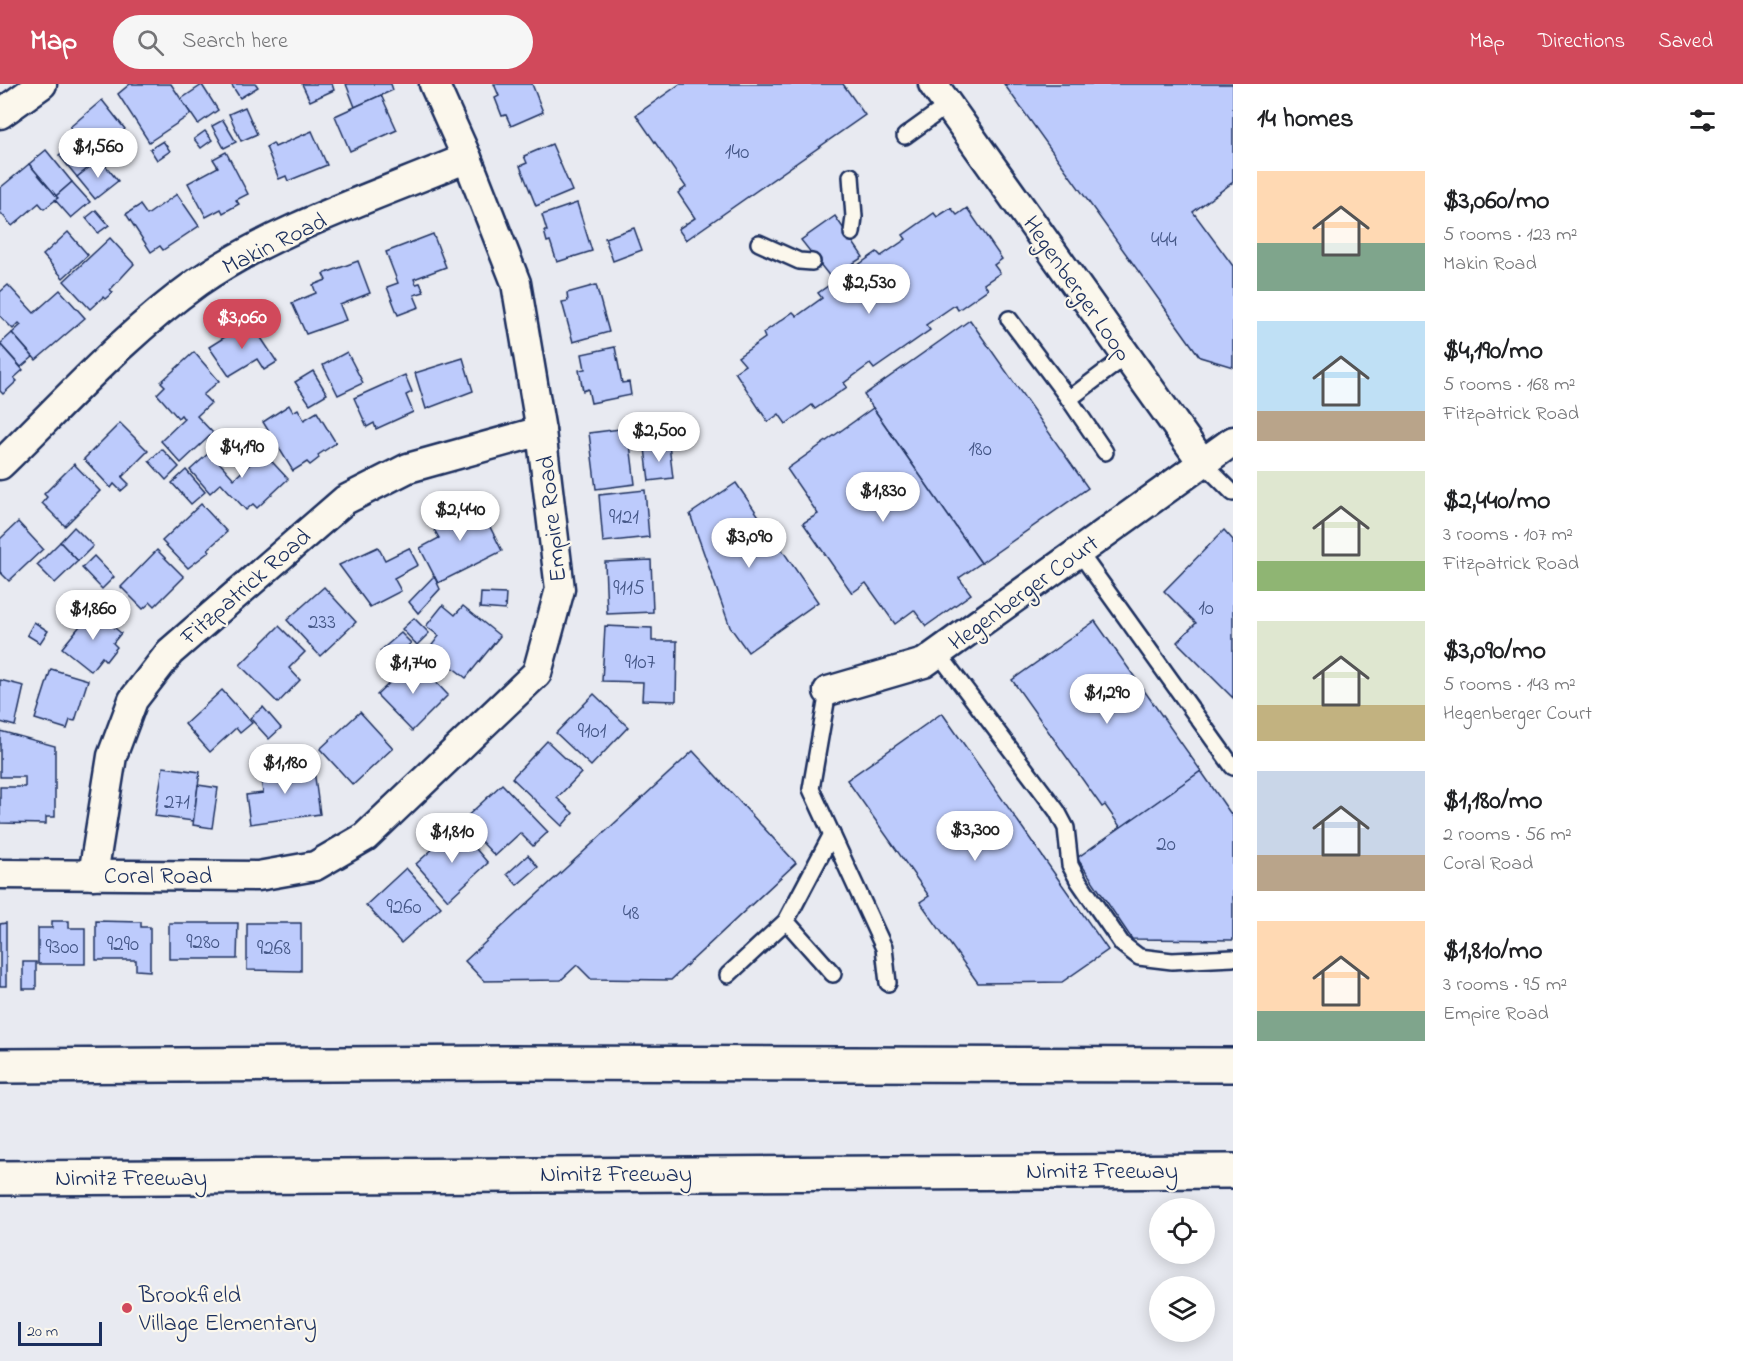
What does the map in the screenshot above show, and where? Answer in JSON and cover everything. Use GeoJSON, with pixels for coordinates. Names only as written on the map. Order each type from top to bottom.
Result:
{"type":"FeatureCollection","features":[{"type":"Feature","properties":{"kind":"highway"},"geometry":{"type":"LineString","coordinates":[[1177,1064],[1233,1042]]}},
{"type":"Feature","properties":{"kind":"highway"},"geometry":{"type":"LineString","coordinates":[[0,1066],[1233,1065]]}},
{"type":"Feature","properties":{"kind":"highway"},"geometry":{"type":"LineString","coordinates":[[1025,1170],[1233,1181]]}},
{"type":"Feature","properties":{"kind":"highway","name":"Nimitz Freeway"},"geometry":{"type":"LineString","coordinates":[[0,1178],[1025,1170],[1233,1171]]}},
{"type":"Feature","properties":{"kind":"street"},"geometry":{"type":"LineString","coordinates":[[0,114],[42,84]]}},
{"type":"Feature","properties":{"kind":"street","name":"Empire Road"},"geometry":{"type":"LineString","coordinates":[[315,866],[365,837],[537,673],[560,589],[541,431],[516,283],[467,158],[434,84]]}},
{"type":"Feature","properties":{"kind":"street","name":"Hegenberger Loop"},"geometry":{"type":"LineString","coordinates":[[940,94],[1202,462]]}},
{"type":"Feature","properties":{"kind":"street","name":"Makin Road"},"geometry":{"type":"LineString","coordinates":[[0,465],[140,329],[198,282],[265,242],[467,158]]}},
{"type":"Feature","properties":{"kind":"street","name":"Fitzpatrick Road"},"geometry":{"type":"LineString","coordinates":[[93,875],[112,756],[133,700],[170,652],[345,500],[408,468],[541,431]]}},
{"type":"Feature","properties":{"kind":"street"},"geometry":{"type":"LineString","coordinates":[[1202,462],[1233,441]]}},
{"type":"Feature","properties":{"kind":"street","name":"Hegenberger Court"},"geometry":{"type":"LineString","coordinates":[[828,691],[924,663],[1202,462]]}},
{"type":"Feature","properties":{"kind":"street","name":"Coral Road"},"geometry":{"type":"LineString","coordinates":[[0,874],[258,876],[315,866]]}},
{"type":"Feature","properties":{"kind":"lane"},"geometry":{"type":"LineString","coordinates":[[905,136],[940,94]]}},
{"type":"Feature","properties":{"kind":"lane"},"geometry":{"type":"LineString","coordinates":[[851,176],[854,217],[852,233]]}},
{"type":"Feature","properties":{"kind":"lane"},"geometry":{"type":"LineString","coordinates":[[759,243],[800,261],[812,262]]}},
{"type":"Feature","properties":{"kind":"lane"},"geometry":{"type":"LineString","coordinates":[[1009,319],[1069,399],[1104,452]]}},
{"type":"Feature","properties":{"kind":"lane"},"geometry":{"type":"LineString","coordinates":[[1069,399],[1126,356]]}},
{"type":"Feature","properties":{"kind":"lane"},"geometry":{"type":"LineString","coordinates":[[1202,462],[1233,493]]}},
{"type":"Feature","properties":{"kind":"lane"},"geometry":{"type":"LineString","coordinates":[[1079,552],[1233,767]]}},
{"type":"Feature","properties":{"kind":"lane"},"geometry":{"type":"LineString","coordinates":[[938,653],[1057,811],[1066,828],[1070,865],[1122,944],[1139,957],[1161,960],[1233,958]]}},
{"type":"Feature","properties":{"kind":"lane"},"geometry":{"type":"LineString","coordinates":[[828,691],[812,789],[884,948],[888,982]]}},
{"type":"Feature","properties":{"kind":"lane"},"geometry":{"type":"LineString","coordinates":[[728,975],[786,921],[832,834]]}},
{"type":"Feature","properties":{"kind":"lane"},"geometry":{"type":"LineString","coordinates":[[786,921],[832,974]]}},
{"type":"Feature","properties":{"kind":"building"},"geometry":{"type":"Polygon","coordinates":[[[130,84],[171,84],[191,114],[149,142],[118,94],[130,84]]]}},
{"type":"Feature","properties":{"kind":"building"},"geometry":{"type":"Polygon","coordinates":[[[231,84],[256,84],[258,87],[240,98],[231,84]]]}},
{"type":"Feature","properties":{"kind":"building"},"geometry":{"type":"Polygon","coordinates":[[[302,84],[332,84],[334,90],[310,101],[302,84]]]}},
{"type":"Feature","properties":{"kind":"building"},"geometry":{"type":"Polygon","coordinates":[[[346,84],[391,84],[393,90],[355,107],[346,84]]]}},
{"type":"Feature","properties":{"kind":"building"},"geometry":{"type":"Polygon","coordinates":[[[494,84],[532,84],[543,112],[511,126],[506,115],[502,116],[495,98],[499,96],[494,84]]]}},
{"type":"Feature","properties":{"kind":"building"},"geometry":{"type":"Polygon","coordinates":[[[680,84],[843,84],[865,115],[686,240],[678,229],[695,218],[678,193],[686,187],[636,115],[680,84]]]}},
{"type":"Feature","properties":{"kind":"building"},"geometry":{"type":"Polygon","coordinates":[[[1004,84],[1233,84],[1233,182],[1193,212],[1233,266],[1233,367],[1200,357],[1004,84]]]}},
{"type":"Feature","properties":{"kind":"building"},"geometry":{"type":"Polygon","coordinates":[[[202,85],[218,110],[198,124],[181,99],[202,85]]]}},
{"type":"Feature","properties":{"kind":"building"},"geometry":{"type":"Polygon","coordinates":[[[381,95],[397,130],[350,151],[335,116],[381,95]]]}},
{"type":"Feature","properties":{"kind":"building"},"geometry":{"type":"Polygon","coordinates":[[[102,100],[125,129],[86,160],[67,137],[73,131],[70,127],[102,100]]]}},
{"type":"Feature","properties":{"kind":"building"},"geometry":{"type":"Polygon","coordinates":[[[245,107],[257,134],[241,141],[229,114],[245,107]]]}},
{"type":"Feature","properties":{"kind":"building"},"geometry":{"type":"Polygon","coordinates":[[[223,120],[236,142],[224,148],[212,126],[223,120]]]}},
{"type":"Feature","properties":{"kind":"building"},"geometry":{"type":"Polygon","coordinates":[[[205,131],[212,140],[201,148],[194,139],[205,131]]]}},
{"type":"Feature","properties":{"kind":"building"},"geometry":{"type":"Polygon","coordinates":[[[312,131],[327,165],[288,181],[286,176],[279,179],[266,147],[273,143],[275,147],[312,131]]]}},
{"type":"Feature","properties":{"kind":"building"},"geometry":{"type":"Polygon","coordinates":[[[163,141],[170,151],[157,160],[150,149],[163,141]]]}},
{"type":"Feature","properties":{"kind":"building"},"geometry":{"type":"Polygon","coordinates":[[[73,143],[91,166],[77,177],[59,155],[73,143]]]}},
{"type":"Feature","properties":{"kind":"building"},"geometry":{"type":"Polygon","coordinates":[[[552,144],[572,191],[536,206],[520,166],[527,163],[524,156],[552,144]]]}},
{"type":"Feature","properties":{"kind":"building"},"geometry":{"type":"Polygon","coordinates":[[[46,150],[72,182],[56,196],[29,164],[46,150]]]}},
{"type":"Feature","properties":{"kind":"building"},"geometry":{"type":"Polygon","coordinates":[[[226,152],[248,194],[236,200],[239,204],[223,213],[221,209],[206,217],[188,183],[218,167],[213,159],[226,152]]]}},
{"type":"Feature","properties":{"kind":"building"},"geometry":{"type":"Polygon","coordinates":[[[100,159],[118,181],[95,199],[77,177],[100,159]]]}},
{"type":"Feature","properties":{"kind":"building"},"geometry":{"type":"Polygon","coordinates":[[[29,164],[58,198],[44,209],[39,203],[12,226],[0,212],[0,188],[29,164]]]}},
{"type":"Feature","properties":{"kind":"building"},"geometry":{"type":"Polygon","coordinates":[[[72,182],[90,202],[71,218],[55,200],[58,198],[56,196],[72,182]]]}},
{"type":"Feature","properties":{"kind":"building"},"geometry":{"type":"Polygon","coordinates":[[[177,194],[199,226],[163,250],[160,246],[151,252],[126,214],[140,205],[147,215],[177,194]]]}},
{"type":"Feature","properties":{"kind":"building"},"geometry":{"type":"Polygon","coordinates":[[[577,203],[592,251],[557,262],[550,241],[547,242],[544,231],[547,231],[542,215],[577,203]]]}},
{"type":"Feature","properties":{"kind":"building"},"geometry":{"type":"Polygon","coordinates":[[[951,208],[957,215],[967,208],[1002,259],[994,265],[1000,273],[984,284],[988,289],[958,310],[955,305],[926,325],[930,330],[874,369],[870,364],[844,383],[847,387],[815,409],[812,405],[786,424],[779,414],[768,422],[735,372],[745,365],[738,357],[765,338],[763,333],[793,312],[797,316],[822,298],[818,293],[877,252],[881,256],[906,239],[903,235],[934,213],[937,217],[951,208]]]}},
{"type":"Feature","properties":{"kind":"building"},"geometry":{"type":"Polygon","coordinates":[[[96,210],[109,225],[98,233],[86,218],[96,210]]]}},
{"type":"Feature","properties":{"kind":"building"},"geometry":{"type":"Polygon","coordinates":[[[835,216],[863,257],[831,278],[801,240],[835,216]]]}},
{"type":"Feature","properties":{"kind":"building"},"geometry":{"type":"Polygon","coordinates":[[[634,228],[642,250],[613,261],[605,238],[634,228]]]}},
{"type":"Feature","properties":{"kind":"building"},"geometry":{"type":"Polygon","coordinates":[[[68,232],[88,255],[63,278],[43,255],[68,232]]]}},
{"type":"Feature","properties":{"kind":"building"},"geometry":{"type":"Polygon","coordinates":[[[433,234],[446,267],[414,279],[416,284],[420,283],[424,292],[414,295],[419,307],[398,315],[387,287],[398,283],[386,252],[433,234]]]}},
{"type":"Feature","properties":{"kind":"building"},"geometry":{"type":"Polygon","coordinates":[[[110,238],[134,264],[110,290],[113,292],[105,299],[103,297],[90,309],[64,281],[110,238]]]}},
{"type":"Feature","properties":{"kind":"building"},"geometry":{"type":"Polygon","coordinates":[[[358,261],[370,293],[340,305],[346,320],[306,334],[292,303],[316,293],[313,285],[326,280],[323,274],[358,261]]]}},
{"type":"Feature","properties":{"kind":"building"},"geometry":{"type":"Polygon","coordinates":[[[8,285],[34,313],[60,290],[85,318],[36,360],[12,333],[21,325],[19,323],[13,329],[0,316],[0,292],[8,285]]]}},
{"type":"Feature","properties":{"kind":"building"},"geometry":{"type":"Polygon","coordinates":[[[596,285],[609,332],[573,342],[562,302],[568,301],[567,293],[596,285]]]}},
{"type":"Feature","properties":{"kind":"building"},"geometry":{"type":"Polygon","coordinates":[[[970,320],[1088,488],[981,563],[864,395],[970,320]]]}},
{"type":"Feature","properties":{"kind":"building"},"geometry":{"type":"Polygon","coordinates":[[[250,321],[277,362],[264,370],[257,359],[229,376],[209,347],[250,321]]]}},
{"type":"Feature","properties":{"kind":"building"},"geometry":{"type":"Polygon","coordinates":[[[12,333],[33,357],[21,367],[0,344],[12,333]]]}},
{"type":"Feature","properties":{"kind":"building"},"geometry":{"type":"Polygon","coordinates":[[[0,344],[23,370],[14,378],[17,381],[3,394],[0,391],[0,344]]]}},
{"type":"Feature","properties":{"kind":"building"},"geometry":{"type":"Polygon","coordinates":[[[615,347],[622,383],[629,382],[631,395],[591,403],[588,389],[583,391],[579,370],[585,369],[582,354],[615,347]]]}},
{"type":"Feature","properties":{"kind":"building"},"geometry":{"type":"Polygon","coordinates":[[[194,352],[219,381],[203,395],[211,403],[197,416],[213,433],[181,463],[161,441],[184,419],[181,415],[178,418],[157,394],[165,386],[161,382],[194,352]]]}},
{"type":"Feature","properties":{"kind":"building"},"geometry":{"type":"Polygon","coordinates":[[[347,352],[363,383],[338,395],[323,365],[347,352]]]}},
{"type":"Feature","properties":{"kind":"building"},"geometry":{"type":"Polygon","coordinates":[[[463,358],[473,391],[426,409],[415,373],[463,358]]]}},
{"type":"Feature","properties":{"kind":"building"},"geometry":{"type":"Polygon","coordinates":[[[313,371],[327,394],[310,404],[295,382],[313,371]]]}},
{"type":"Feature","properties":{"kind":"building"},"geometry":{"type":"Polygon","coordinates":[[[405,375],[412,392],[406,395],[413,412],[376,429],[374,423],[367,427],[354,398],[405,375]]]}},
{"type":"Feature","properties":{"kind":"building"},"geometry":{"type":"Polygon","coordinates":[[[289,405],[293,412],[298,409],[304,420],[317,412],[336,443],[318,455],[319,458],[310,465],[307,462],[293,471],[263,422],[289,405]]]}},
{"type":"Feature","properties":{"kind":"building"},"geometry":{"type":"Polygon","coordinates":[[[873,408],[981,563],[959,578],[971,594],[926,626],[914,610],[895,624],[866,583],[852,593],[803,523],[818,514],[787,469],[873,408]]]}},
{"type":"Feature","properties":{"kind":"building"},"geometry":{"type":"Polygon","coordinates":[[[120,423],[148,451],[122,477],[129,484],[121,491],[114,484],[111,488],[84,459],[120,423]]]}},
{"type":"Feature","properties":{"kind":"building"},"geometry":{"type":"Polygon","coordinates":[[[628,428],[635,484],[596,489],[589,433],[628,428]]]}},
{"type":"Feature","properties":{"kind":"building"},"geometry":{"type":"Polygon","coordinates":[[[669,445],[673,478],[649,481],[645,448],[669,445]]]}},
{"type":"Feature","properties":{"kind":"building"},"geometry":{"type":"Polygon","coordinates":[[[162,449],[179,467],[166,480],[149,461],[162,449]]]}},
{"type":"Feature","properties":{"kind":"building"},"geometry":{"type":"Polygon","coordinates":[[[210,452],[234,479],[263,452],[288,479],[257,508],[253,504],[246,510],[221,483],[210,493],[190,470],[210,452]]]}},
{"type":"Feature","properties":{"kind":"building"},"geometry":{"type":"Polygon","coordinates":[[[74,464],[100,491],[65,526],[42,503],[47,497],[44,494],[74,464]]]}},
{"type":"Feature","properties":{"kind":"building"},"geometry":{"type":"Polygon","coordinates":[[[186,470],[205,492],[191,504],[172,483],[186,470]]]}},
{"type":"Feature","properties":{"kind":"building"},"geometry":{"type":"Polygon","coordinates":[[[736,483],[818,602],[748,652],[730,627],[690,514],[736,483]]]}},
{"type":"Feature","properties":{"kind":"building"},"geometry":{"type":"Polygon","coordinates":[[[645,490],[649,537],[603,542],[599,495],[645,490]]]}},
{"type":"Feature","properties":{"kind":"building"},"geometry":{"type":"Polygon","coordinates":[[[477,501],[502,551],[438,583],[420,548],[439,538],[431,524],[461,506],[463,508],[477,501]]]}},
{"type":"Feature","properties":{"kind":"building"},"geometry":{"type":"Polygon","coordinates":[[[201,504],[227,532],[208,549],[210,551],[188,568],[162,541],[201,504]]]}},
{"type":"Feature","properties":{"kind":"building"},"geometry":{"type":"Polygon","coordinates":[[[18,522],[43,549],[9,581],[0,572],[0,539],[18,522]]]}},
{"type":"Feature","properties":{"kind":"building"},"geometry":{"type":"Polygon","coordinates":[[[74,527],[93,546],[78,561],[60,542],[74,527]]]}},
{"type":"Feature","properties":{"kind":"building"},"geometry":{"type":"Polygon","coordinates":[[[1224,530],[1233,540],[1233,698],[1177,642],[1196,623],[1164,591],[1224,530]]]}},
{"type":"Feature","properties":{"kind":"building"},"geometry":{"type":"Polygon","coordinates":[[[60,542],[78,561],[55,583],[37,565],[60,542]]]}},
{"type":"Feature","properties":{"kind":"building"},"geometry":{"type":"Polygon","coordinates":[[[378,547],[385,560],[409,548],[418,565],[394,578],[401,591],[370,607],[339,565],[378,547]]]}},
{"type":"Feature","properties":{"kind":"building"},"geometry":{"type":"Polygon","coordinates":[[[157,550],[184,577],[155,606],[151,602],[143,609],[121,587],[157,550]]]}},
{"type":"Feature","properties":{"kind":"building"},"geometry":{"type":"Polygon","coordinates":[[[94,556],[114,577],[102,589],[82,568],[94,556]]]}},
{"type":"Feature","properties":{"kind":"building"},"geometry":{"type":"Polygon","coordinates":[[[651,560],[653,612],[607,614],[605,562],[651,560]]]}},
{"type":"Feature","properties":{"kind":"building"},"geometry":{"type":"Polygon","coordinates":[[[434,576],[440,589],[418,613],[409,602],[434,576]]]}},
{"type":"Feature","properties":{"kind":"building"},"geometry":{"type":"Polygon","coordinates":[[[324,587],[356,622],[320,656],[287,620],[324,587]]]}},
{"type":"Feature","properties":{"kind":"building"},"geometry":{"type":"Polygon","coordinates":[[[481,593],[506,594],[505,610],[480,608],[481,593]]]}},
{"type":"Feature","properties":{"kind":"building"},"geometry":{"type":"Polygon","coordinates":[[[443,605],[455,615],[463,606],[500,636],[466,678],[429,649],[439,636],[426,626],[443,605]]]}},
{"type":"Feature","properties":{"kind":"building"},"geometry":{"type":"Polygon","coordinates":[[[93,610],[121,633],[113,643],[117,647],[106,661],[102,657],[91,671],[62,648],[93,610]]]}},
{"type":"Feature","properties":{"kind":"building"},"geometry":{"type":"Polygon","coordinates":[[[414,618],[429,633],[417,645],[402,629],[414,618]]]}},
{"type":"Feature","properties":{"kind":"building"},"geometry":{"type":"Polygon","coordinates":[[[1095,621],[1201,771],[1121,828],[1105,805],[1102,807],[1012,680],[1095,621]]]}},
{"type":"Feature","properties":{"kind":"building"},"geometry":{"type":"Polygon","coordinates":[[[34,622],[48,631],[40,643],[27,635],[34,622]]]}},
{"type":"Feature","properties":{"kind":"building"},"geometry":{"type":"Polygon","coordinates":[[[279,626],[305,652],[289,668],[300,680],[278,703],[240,665],[279,626]]]}},
{"type":"Feature","properties":{"kind":"building"},"geometry":{"type":"Polygon","coordinates":[[[605,626],[652,628],[652,641],[677,641],[676,701],[642,700],[643,682],[602,681],[605,626]]]}},
{"type":"Feature","properties":{"kind":"building"},"geometry":{"type":"Polygon","coordinates":[[[401,633],[411,643],[390,662],[380,651],[401,633]]]}},
{"type":"Feature","properties":{"kind":"building"},"geometry":{"type":"Polygon","coordinates":[[[414,659],[448,695],[412,731],[377,695],[414,659]]]}},
{"type":"Feature","properties":{"kind":"building"},"geometry":{"type":"Polygon","coordinates":[[[51,669],[88,680],[75,721],[70,720],[67,729],[35,719],[51,669]]]}},
{"type":"Feature","properties":{"kind":"building"},"geometry":{"type":"Polygon","coordinates":[[[0,680],[24,686],[15,726],[0,722],[0,680]]]}},
{"type":"Feature","properties":{"kind":"building"},"geometry":{"type":"Polygon","coordinates":[[[222,690],[252,723],[240,733],[236,728],[210,752],[185,724],[222,690]]]}},
{"type":"Feature","properties":{"kind":"building"},"geometry":{"type":"Polygon","coordinates":[[[594,694],[628,727],[591,766],[556,733],[594,694]]]}},
{"type":"Feature","properties":{"kind":"building"},"geometry":{"type":"Polygon","coordinates":[[[263,707],[281,728],[269,739],[250,718],[263,707]]]}},
{"type":"Feature","properties":{"kind":"building"},"geometry":{"type":"Polygon","coordinates":[[[360,712],[393,748],[353,785],[320,749],[360,712]]]}},
{"type":"Feature","properties":{"kind":"building"},"geometry":{"type":"Polygon","coordinates":[[[942,713],[1108,950],[1062,982],[978,983],[920,902],[929,896],[847,780],[942,713]]]}},
{"type":"Feature","properties":{"kind":"building"},"geometry":{"type":"Polygon","coordinates":[[[0,731],[55,746],[55,817],[46,817],[46,824],[0,823],[0,787],[25,787],[25,777],[0,777],[0,731]]]}},
{"type":"Feature","properties":{"kind":"building"},"geometry":{"type":"Polygon","coordinates":[[[547,741],[581,773],[557,798],[573,813],[562,826],[512,778],[547,741]]]}},
{"type":"Feature","properties":{"kind":"building"},"geometry":{"type":"Polygon","coordinates":[[[693,751],[796,863],[671,980],[591,979],[577,965],[561,980],[484,981],[465,961],[693,751]]]}},
{"type":"Feature","properties":{"kind":"building"},"geometry":{"type":"Polygon","coordinates":[[[313,763],[320,814],[250,824],[246,795],[263,793],[260,771],[313,763]]]}},
{"type":"Feature","properties":{"kind":"building"},"geometry":{"type":"Polygon","coordinates":[[[163,767],[200,772],[193,821],[155,816],[163,767]]]}},
{"type":"Feature","properties":{"kind":"building"},"geometry":{"type":"Polygon","coordinates":[[[1201,771],[1233,817],[1233,940],[1132,939],[1077,858],[1201,771]]]}},
{"type":"Feature","properties":{"kind":"building"},"geometry":{"type":"Polygon","coordinates":[[[502,784],[548,832],[533,846],[520,833],[495,856],[462,821],[502,784]]]}},
{"type":"Feature","properties":{"kind":"building"},"geometry":{"type":"Polygon","coordinates":[[[198,785],[218,788],[212,828],[193,825],[198,785]]]}},
{"type":"Feature","properties":{"kind":"building"},"geometry":{"type":"Polygon","coordinates":[[[457,827],[488,863],[448,900],[416,864],[457,827]]]}},
{"type":"Feature","properties":{"kind":"building"},"geometry":{"type":"Polygon","coordinates":[[[528,855],[538,867],[517,885],[507,874],[528,855]]]}},
{"type":"Feature","properties":{"kind":"building"},"geometry":{"type":"Polygon","coordinates":[[[406,868],[441,907],[401,943],[366,905],[406,868]]]}},
{"type":"Feature","properties":{"kind":"building"},"geometry":{"type":"Polygon","coordinates":[[[52,921],[69,921],[69,928],[85,928],[85,964],[38,964],[38,928],[52,928],[52,921]]]}},
{"type":"Feature","properties":{"kind":"building"},"geometry":{"type":"Polygon","coordinates":[[[96,921],[141,922],[141,927],[150,927],[150,971],[136,970],[136,960],[96,960],[96,921]]]}},
{"type":"Feature","properties":{"kind":"building"},"geometry":{"type":"Polygon","coordinates":[[[6,923],[6,986],[0,986],[0,924],[6,923]]]}},
{"type":"Feature","properties":{"kind":"building"},"geometry":{"type":"Polygon","coordinates":[[[169,923],[238,923],[237,959],[169,959],[169,923]]]}},
{"type":"Feature","properties":{"kind":"building"},"geometry":{"type":"Polygon","coordinates":[[[247,923],[301,923],[301,971],[247,970],[247,923]]]}},
{"type":"Feature","properties":{"kind":"building"},"geometry":{"type":"Polygon","coordinates":[[[23,962],[36,962],[36,989],[23,989],[23,962]]]}},
{"type":"Feature","properties":{"kind":"place","name":"Brookfield Village Elementary"},"geometry":{"type":"Point","coordinates":[127,1308]}}]}
